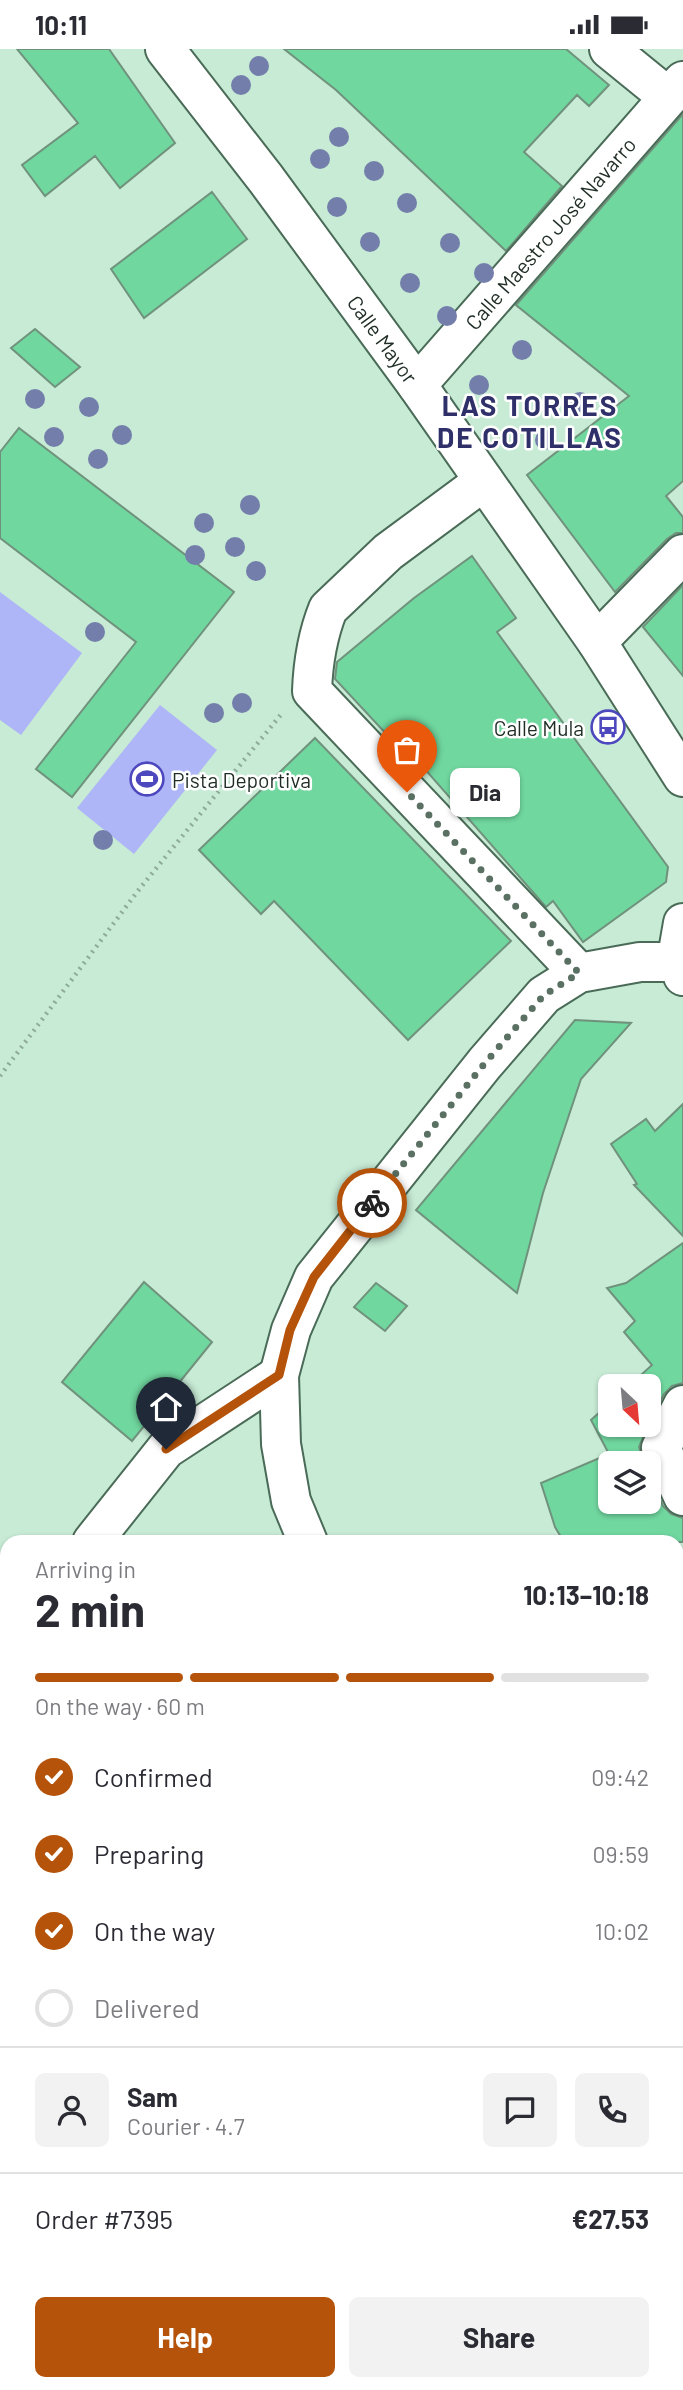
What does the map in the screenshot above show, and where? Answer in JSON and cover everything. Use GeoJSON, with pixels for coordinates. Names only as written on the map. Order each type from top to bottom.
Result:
{"type":"FeatureCollection","features":[{"type":"Feature","properties":{"kind":"main road","name":"Calle Mayor"},"geometry":{"type":"LineString","coordinates":[[164,49],[266,179],[417,385],[597,642],[683,777]]}},
{"type":"Feature","properties":{"kind":"main road"},"geometry":{"type":"LineString","coordinates":[[609,49],[676,89]]}},
{"type":"Feature","properties":{"kind":"main road","name":"Calle Maestro José Navarro"},"geometry":{"type":"LineString","coordinates":[[417,385],[676,89]]}},
{"type":"Feature","properties":{"kind":"main road"},"geometry":{"type":"LineString","coordinates":[[484,481],[388,552],[328,609],[323,621],[312,684],[579,973]]}},
{"type":"Feature","properties":{"kind":"main road"},"geometry":{"type":"LineString","coordinates":[[597,642],[683,554]]}},
{"type":"Feature","properties":{"kind":"main road"},"geometry":{"type":"LineString","coordinates":[[304,1535],[291,1501],[281,1444],[279,1375],[290,1330],[314,1277],[544,995],[579,973],[640,962],[682,969],[678,952],[683,923]]}},
{"type":"Feature","properties":{"kind":"main road"},"geometry":{"type":"LineString","coordinates":[[98,1535],[166,1449],[279,1375]]}},
{"type":"Feature","properties":{"kind":"main road"},"geometry":{"type":"LineString","coordinates":[[683,1405],[661,1448],[683,1496]]}},
{"type":"Feature","properties":{"kind":"path"},"geometry":{"type":"LineString","coordinates":[[0,1076],[137,892],[312,684]]}},
{"type":"Feature","properties":{"kind":"shaded area"},"geometry":{"type":"Polygon","coordinates":[[[0,592],[82,653],[21,735],[0,720],[0,592]]]}},
{"type":"Feature","properties":{"kind":"shaded area","name":"Pista Deportiva"},"geometry":{"type":"Polygon","coordinates":[[[160,705],[217,750],[134,854],[77,808],[160,705]]]}},
{"type":"Feature","properties":{"kind":"building"},"geometry":{"type":"Polygon","coordinates":[[[17,49],[109,49],[175,143],[120,188],[95,156],[45,196],[22,165],[78,123],[17,49]]]}},
{"type":"Feature","properties":{"kind":"building"},"geometry":{"type":"Polygon","coordinates":[[[284,49],[566,49],[609,85],[589,106],[577,95],[524,152],[562,186],[506,251],[336,90],[284,49]]]}},
{"type":"Feature","properties":{"kind":"building"},"geometry":{"type":"Polygon","coordinates":[[[683,114],[683,481],[666,496],[683,517],[683,533],[676,533],[667,539],[615,592],[527,475],[629,396],[516,305],[683,114]]]}},
{"type":"Feature","properties":{"kind":"building"},"geometry":{"type":"Polygon","coordinates":[[[212,192],[247,239],[144,318],[111,269],[212,192]]]}},
{"type":"Feature","properties":{"kind":"building"},"geometry":{"type":"Polygon","coordinates":[[[35,329],[80,367],[55,387],[11,348],[35,329]]]}},
{"type":"Feature","properties":{"kind":"building"},"geometry":{"type":"Polygon","coordinates":[[[19,428],[234,592],[72,797],[36,769],[136,642],[0,538],[0,452],[19,428]]]}},
{"type":"Feature","properties":{"kind":"building"},"geometry":{"type":"Polygon","coordinates":[[[472,556],[516,618],[497,632],[668,867],[666,882],[583,942],[553,901],[546,907],[394,734],[390,738],[335,679],[337,662],[414,598],[472,556]]]}},
{"type":"Feature","properties":{"kind":"building"},"geometry":{"type":"Polygon","coordinates":[[[683,585],[683,676],[643,627],[683,585]]]}},
{"type":"Feature","properties":{"kind":"building"},"geometry":{"type":"Polygon","coordinates":[[[315,738],[511,941],[408,1040],[274,901],[261,914],[199,850],[315,738]]]}},
{"type":"Feature","properties":{"kind":"building"},"geometry":{"type":"Polygon","coordinates":[[[575,1020],[631,1023],[581,1079],[543,1193],[517,1293],[416,1210],[575,1020]]]}},
{"type":"Feature","properties":{"kind":"building"},"geometry":{"type":"Polygon","coordinates":[[[683,1104],[683,1236],[634,1185],[637,1184],[611,1144],[646,1119],[655,1131],[683,1104]]]}},
{"type":"Feature","properties":{"kind":"building"},"geometry":{"type":"Polygon","coordinates":[[[683,1243],[683,1383],[672,1386],[662,1398],[662,1374],[642,1374],[652,1365],[624,1332],[635,1321],[607,1288],[626,1283],[683,1243]]]}},
{"type":"Feature","properties":{"kind":"building"},"geometry":{"type":"Polygon","coordinates":[[[144,1282],[212,1342],[132,1441],[62,1382],[144,1282]]]}},
{"type":"Feature","properties":{"kind":"building"},"geometry":{"type":"Polygon","coordinates":[[[376,1283],[407,1306],[385,1331],[354,1307],[376,1283]]]}},
{"type":"Feature","properties":{"kind":"building"},"geometry":{"type":"Polygon","coordinates":[[[598,1414],[598,1433],[591,1420],[598,1414]]]}},
{"type":"Feature","properties":{"kind":"building"},"geometry":{"type":"Polygon","coordinates":[[[600,1437],[643,1437],[640,1451],[607,1451],[600,1437]]]}},
{"type":"Feature","properties":{"kind":"building"},"geometry":{"type":"Polygon","coordinates":[[[598,1459],[598,1514],[661,1514],[661,1502],[671,1514],[683,1518],[683,1535],[560,1535],[541,1483],[598,1459]]]}},
{"type":"Feature","properties":{"kind":"way so far"},"geometry":{"type":"LineString","coordinates":[[372,1203],[485,1063],[544,995],[579,973],[407,792]]}},
{"type":"Feature","properties":{"kind":"place","name":"Calle Mula"},"geometry":{"type":"Point","coordinates":[608,727]}},
{"type":"Feature","properties":{"kind":"place","name":"Pista Deportiva"},"geometry":{"type":"Point","coordinates":[147,779]}},
{"type":"Feature","properties":{"kind":"place","name":"Dia"},"geometry":{"type":"Point","coordinates":[407,792]}},
{"type":"Feature","properties":{"kind":"district","name":"LAS TORRES DE COTILLAS"},"geometry":{"type":"Point","coordinates":[530,421]}},
{"type":"Feature","properties":{"kind":"route"},"geometry":{"type":"LineString","coordinates":[[166,1449],[279,1375],[290,1330],[314,1277],[372,1203]]}}]}
